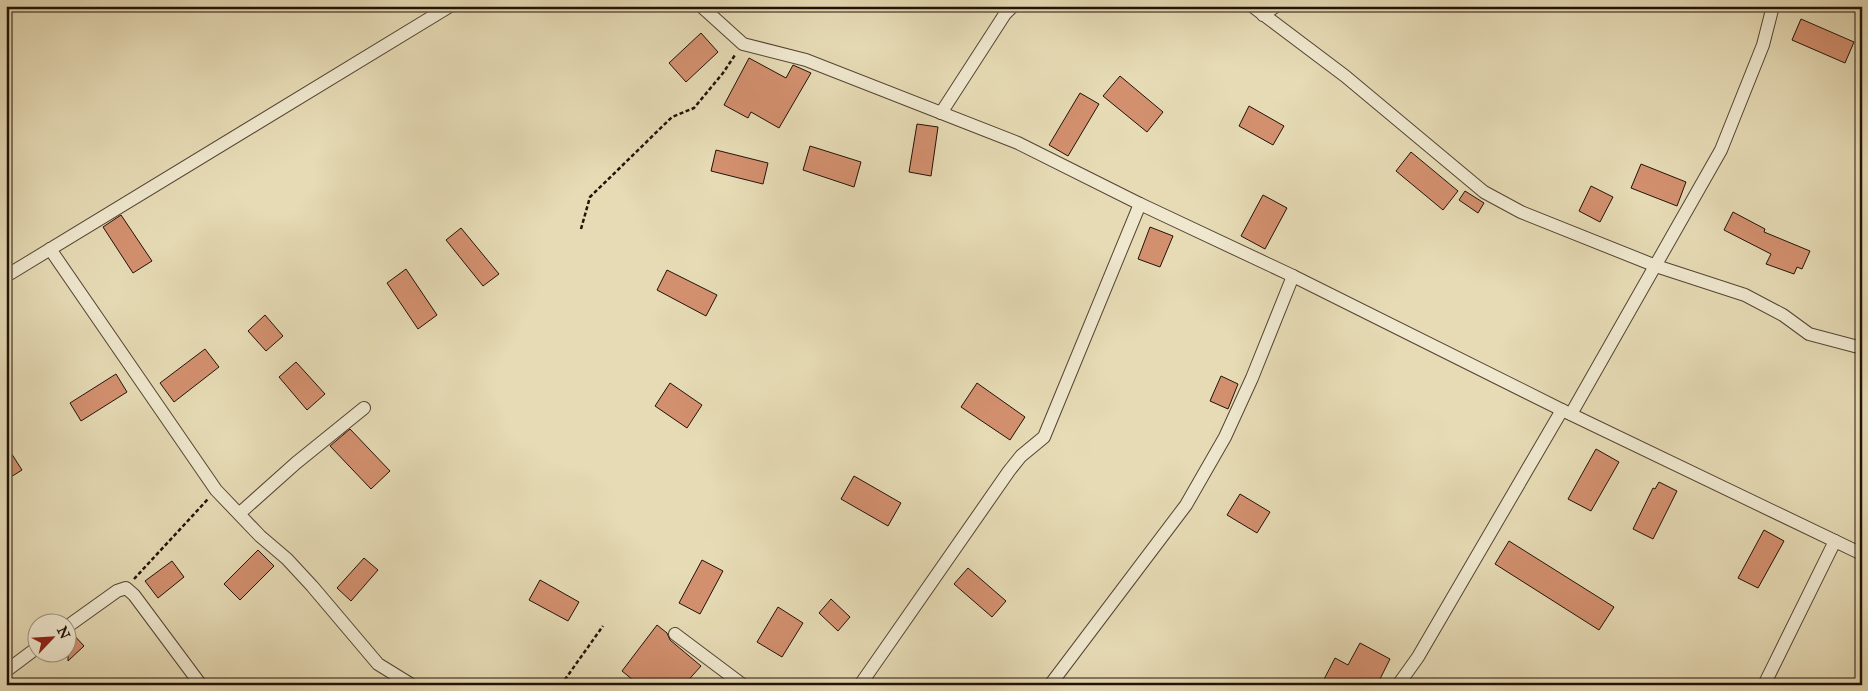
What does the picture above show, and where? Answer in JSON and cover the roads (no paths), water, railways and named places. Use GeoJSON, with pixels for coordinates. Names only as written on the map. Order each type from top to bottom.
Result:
{"type":"FeatureCollection","features":[{"type":"Feature","properties":{"kind":"street"},"geometry":{"type":"LineString","coordinates":[[6,276],[450,6]]}},
{"type":"Feature","properties":{"kind":"street"},"geometry":{"type":"LineString","coordinates":[[701,6],[743,44],[806,60],[1018,143],[1140,204],[1293,276],[1566,412],[1862,554]]}},
{"type":"Feature","properties":{"kind":"street"},"geometry":{"type":"LineString","coordinates":[[941,113],[1004,14],[1012,6]]}},
{"type":"Feature","properties":{"kind":"street"},"geometry":{"type":"LineString","coordinates":[[1252,6],[1345,76],[1484,192],[1521,212],[1656,266],[1745,295],[1783,315],[1809,334],[1862,348]]}},
{"type":"Feature","properties":{"kind":"street"},"geometry":{"type":"LineString","coordinates":[[1263,15],[1276,6]]}},
{"type":"Feature","properties":{"kind":"street"},"geometry":{"type":"LineString","coordinates":[[1398,685],[1418,657],[1656,266],[1721,150],[1763,44],[1773,6]]}},
{"type":"Feature","properties":{"kind":"street"},"geometry":{"type":"LineString","coordinates":[[860,685],[1009,471],[1021,456],[1044,437],[1140,204]]}},
{"type":"Feature","properties":{"kind":"street"},"geometry":{"type":"LineString","coordinates":[[50,249],[216,490],[260,536],[287,559],[378,664],[412,685]]}},
{"type":"Feature","properties":{"kind":"street"},"geometry":{"type":"LineString","coordinates":[[1050,685],[1186,505],[1225,437],[1252,378],[1293,276]]}},
{"type":"Feature","properties":{"kind":"street"},"geometry":{"type":"LineString","coordinates":[[240,513],[296,463],[364,408]]}},
{"type":"Feature","properties":{"kind":"street"},"geometry":{"type":"LineString","coordinates":[[1764,685],[1835,541]]}},
{"type":"Feature","properties":{"kind":"street"},"geometry":{"type":"LineString","coordinates":[[78,619],[117,592],[126,588],[134,595],[201,685]]}},
{"type":"Feature","properties":{"kind":"street"},"geometry":{"type":"LineString","coordinates":[[675,634],[743,685]]}},
{"type":"Feature","properties":{"kind":"street"},"geometry":{"type":"LineString","coordinates":[[6,671],[28,654]]}}]}
